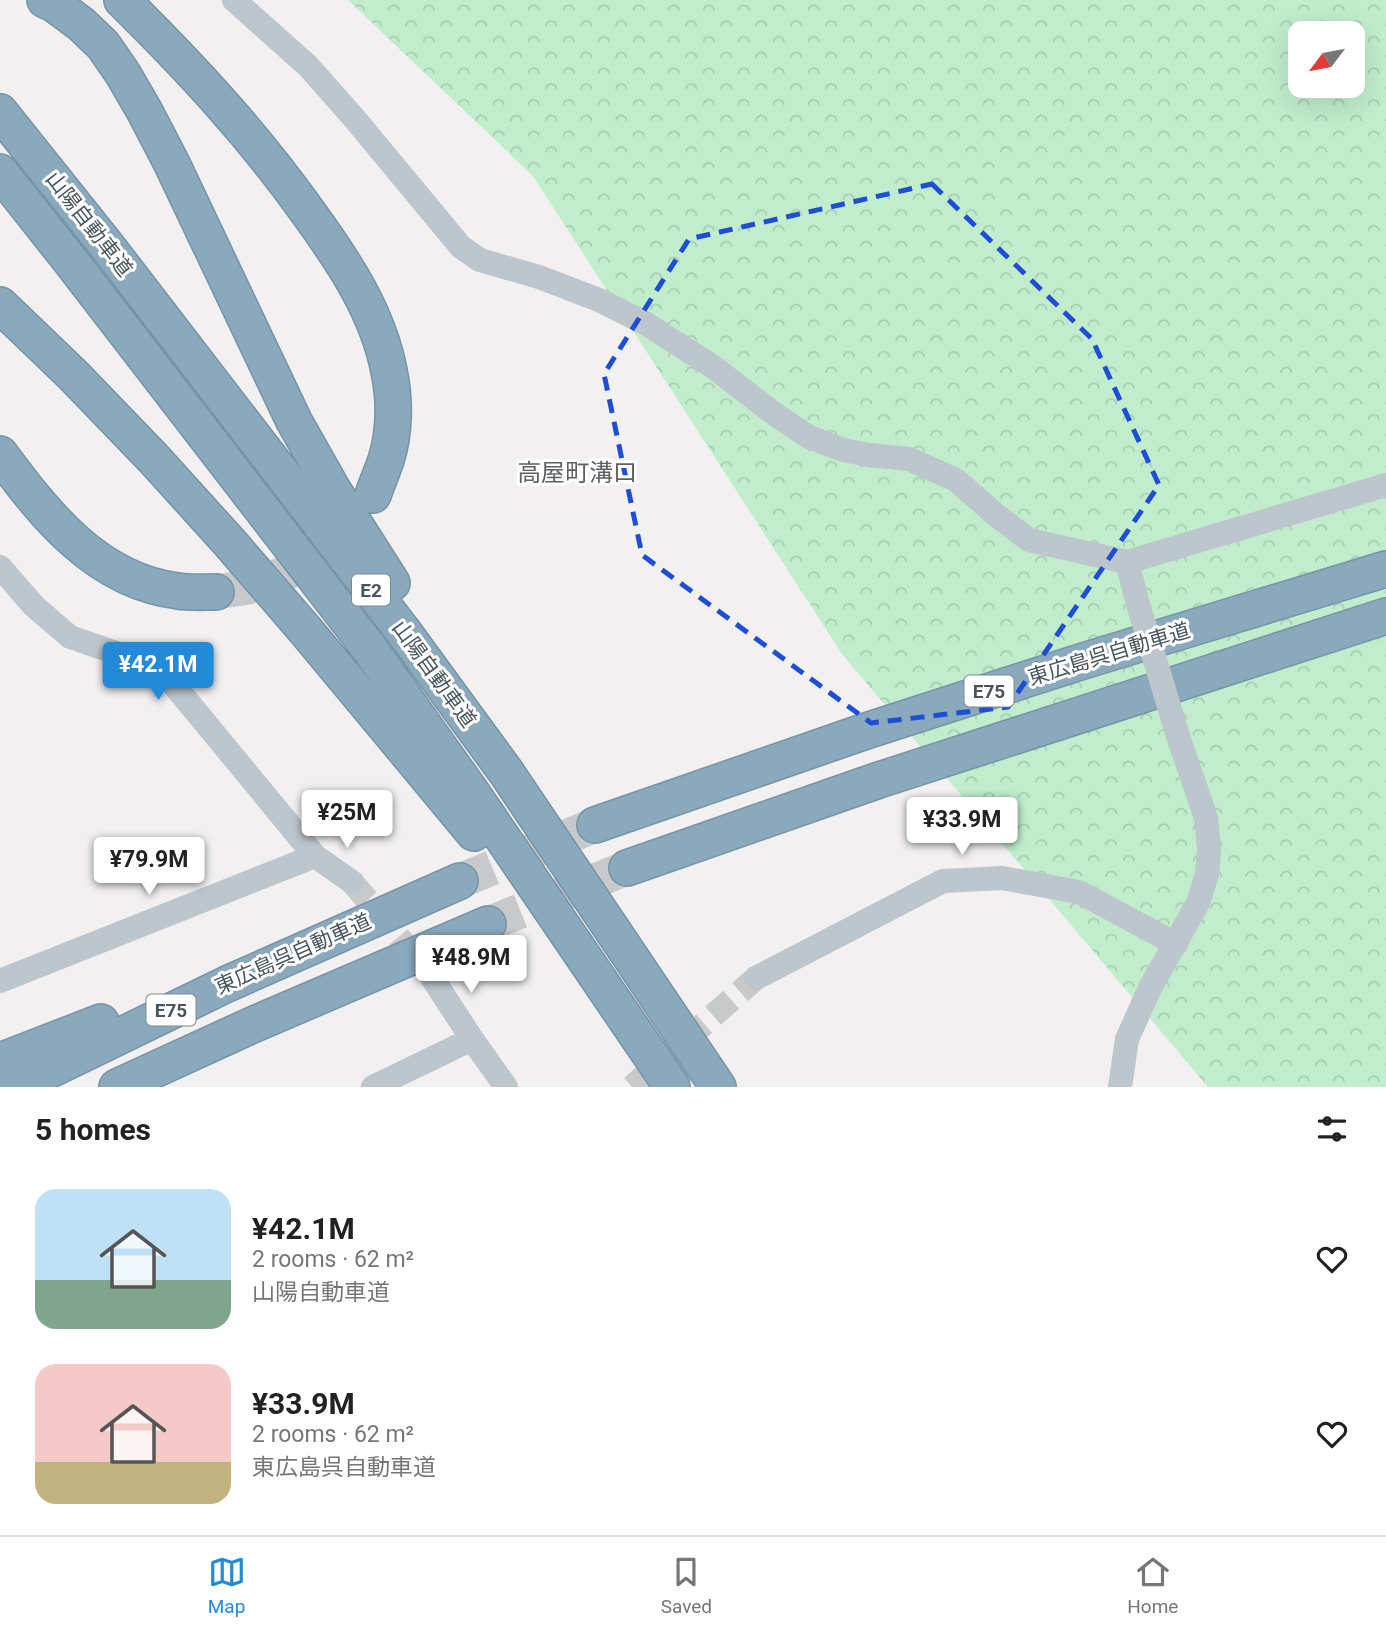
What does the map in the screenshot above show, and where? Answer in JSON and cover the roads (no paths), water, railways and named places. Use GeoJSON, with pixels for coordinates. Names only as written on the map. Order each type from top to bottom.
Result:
{"type":"FeatureCollection","features":[{"type":"Feature","properties":{"kind":"highway"},"geometry":{"type":"LineString","coordinates":[[45,0],[81,24],[103,45],[145,112],[294,421],[333,490],[417,622],[451,697]]}},
{"type":"Feature","properties":{"kind":"highway"},"geometry":{"type":"LineString","coordinates":[[122,0],[177,54],[237,120],[288,184],[354,281],[376,326],[389,371],[393,415],[387,458],[373,495]]}},
{"type":"Feature","properties":{"kind":"highway","name":"山陽自動車道"},"geometry":{"type":"LineString","coordinates":[[0,112],[149,301],[451,697],[506,772],[718,1087]]}},
{"type":"Feature","properties":{"kind":"highway","name":"山陽自動車道"},"geometry":{"type":"LineString","coordinates":[[0,172],[369,648],[472,793],[672,1087]]}},
{"type":"Feature","properties":{"kind":"highway"},"geometry":{"type":"LineString","coordinates":[[0,305],[73,375],[154,460],[298,621],[454,807],[672,1087]]}},
{"type":"Feature","properties":{"kind":"highway"},"geometry":{"type":"LineString","coordinates":[[0,454],[33,499],[70,538],[107,566],[142,583],[179,592],[216,592]]}},
{"type":"Feature","properties":{"kind":"highway","name":"東広島呉自動車道"},"geometry":{"type":"LineString","coordinates":[[596,825],[866,731],[1080,662],[1386,569]]}},
{"type":"Feature","properties":{"kind":"highway","name":"E75"},"geometry":{"type":"LineString","coordinates":[[627,868],[879,780],[1386,616]]}},
{"type":"Feature","properties":{"kind":"highway","name":"東広島呉自動車道"},"geometry":{"type":"LineString","coordinates":[[15,1087],[215,989],[460,881]]}},
{"type":"Feature","properties":{"kind":"highway","name":"E75"},"geometry":{"type":"LineString","coordinates":[[117,1087],[250,1026],[488,924]]}},
{"type":"Feature","properties":{"kind":"highway"},"geometry":{"type":"LineString","coordinates":[[0,1061],[328,938]]}},
{"type":"Feature","properties":{"kind":"highway"},"geometry":{"type":"LineString","coordinates":[[154,1087],[351,984]]}},
{"type":"Feature","properties":{"kind":"street"},"geometry":{"type":"LineString","coordinates":[[234,0],[307,66],[461,247],[480,260],[539,277],[599,300],[645,323],[712,366],[809,437],[843,450],[909,460],[956,480],[1030,540],[1127,562],[1386,485]]}},
{"type":"Feature","properties":{"kind":"street"},"geometry":{"type":"LineString","coordinates":[[1121,1087],[1127,1039],[1151,986],[1198,904],[1207,874],[1209,849],[1206,818],[1178,736],[1127,562]]}},
{"type":"Feature","properties":{"kind":"street"},"geometry":{"type":"LineString","coordinates":[[0,567],[34,606],[70,637],[160,668],[316,856],[352,882]]}},
{"type":"Feature","properties":{"kind":"street"},"geometry":{"type":"LineString","coordinates":[[0,981],[316,856]]}},
{"type":"Feature","properties":{"kind":"street"},"geometry":{"type":"LineString","coordinates":[[756,978],[943,881],[1002,878],[1079,892],[1176,944]]}},
{"type":"Feature","properties":{"kind":"street"},"geometry":{"type":"LineString","coordinates":[[431,976],[506,1087]]}},
{"type":"Feature","properties":{"kind":"street"},"geometry":{"type":"LineString","coordinates":[[373,1087],[472,1039]]}},
{"type":"Feature","properties":{"kind":"tunnel"},"geometry":{"type":"LineString","coordinates":[[216,592],[249,587],[286,573],[328,544]]}},
{"type":"Feature","properties":{"kind":"tunnel"},"geometry":{"type":"LineString","coordinates":[[460,881],[595,825]]}},
{"type":"Feature","properties":{"kind":"tunnel"},"geometry":{"type":"LineString","coordinates":[[488,924],[627,868]]}},
{"type":"Feature","properties":{"kind":"tunnel"},"geometry":{"type":"LineString","coordinates":[[352,882],[424,967]]}},
{"type":"Feature","properties":{"kind":"tunnel"},"geometry":{"type":"LineString","coordinates":[[632,1087],[756,978]]}},
{"type":"Feature","properties":{"kind":"district","name":"高屋町溝口"},"geometry":{"type":"Point","coordinates":[577,473]}}]}
